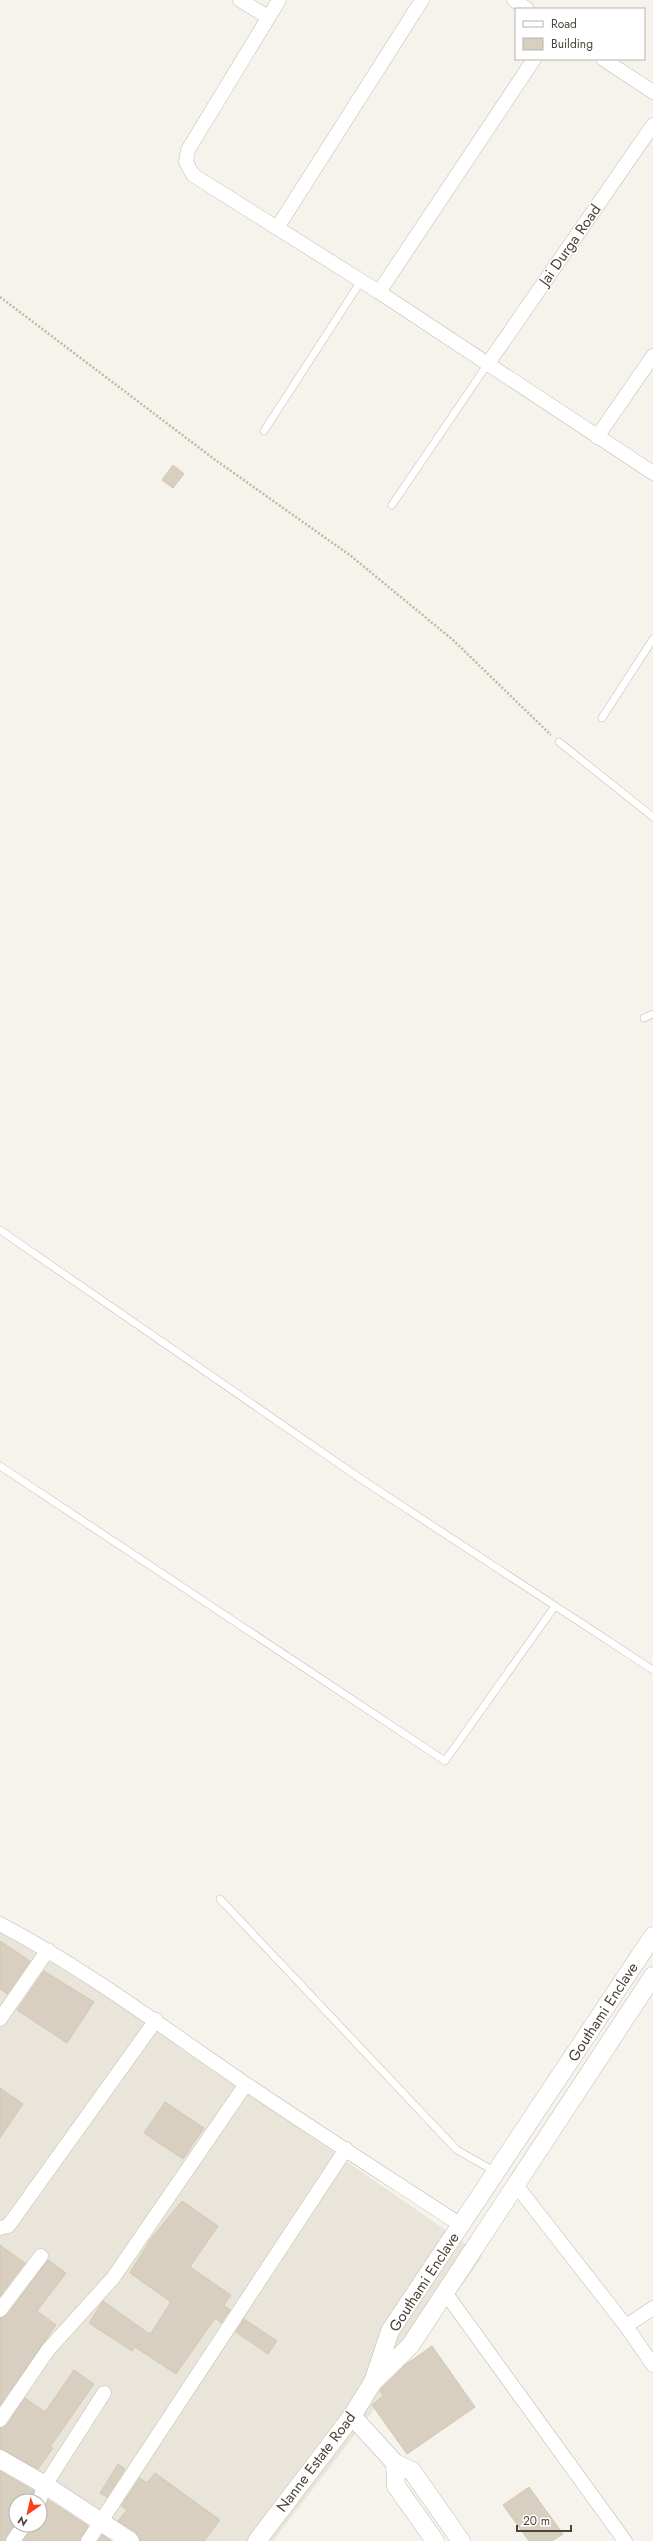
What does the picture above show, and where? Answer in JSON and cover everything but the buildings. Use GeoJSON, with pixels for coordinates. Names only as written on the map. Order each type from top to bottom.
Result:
{"type":"FeatureCollection","features":[{"type":"Feature","properties":{"kind":"street"},"geometry":{"type":"LineString","coordinates":[[240,0],[268,17]]}},
{"type":"Feature","properties":{"kind":"street"},"geometry":{"type":"LineString","coordinates":[[279,0],[188,150],[186,162],[193,174],[379,292],[487,365],[598,436],[653,474]]}},
{"type":"Feature","properties":{"kind":"street"},"geometry":{"type":"LineString","coordinates":[[277,228],[422,0]]}},
{"type":"Feature","properties":{"kind":"street"},"geometry":{"type":"LineString","coordinates":[[514,0],[526,8]]}},
{"type":"Feature","properties":{"kind":"street"},"geometry":{"type":"LineString","coordinates":[[379,292],[533,60]]}},
{"type":"Feature","properties":{"kind":"street"},"geometry":{"type":"LineString","coordinates":[[605,60],[653,92]]}},
{"type":"Feature","properties":{"kind":"street","name":"Jai Durga Road"},"geometry":{"type":"LineString","coordinates":[[487,365],[653,125]]}},
{"type":"Feature","properties":{"kind":"street"},"geometry":{"type":"LineString","coordinates":[[598,436],[653,356]]}},
{"type":"Feature","properties":{"kind":"street"},"geometry":{"type":"LineString","coordinates":[[0,1924],[48,1950],[156,2020],[246,2084],[461,2225]]}},
{"type":"Feature","properties":{"kind":"street","name":"Gouthami Enclave"},"geometry":{"type":"LineString","coordinates":[[374,2382],[390,2331],[653,1936]]}},
{"type":"Feature","properties":{"kind":"street"},"geometry":{"type":"LineString","coordinates":[[0,2019],[48,1950]]}},
{"type":"Feature","properties":{"kind":"street","name":"Gouthami Enclave"},"geometry":{"type":"LineString","coordinates":[[374,2382],[410,2346],[444,2291],[516,2185],[653,1976]]}},
{"type":"Feature","properties":{"kind":"street"},"geometry":{"type":"LineString","coordinates":[[0,2228],[8,2226],[14,2218],[156,2020]]}},
{"type":"Feature","properties":{"kind":"street"},"geometry":{"type":"LineString","coordinates":[[0,2420],[48,2350],[113,2278],[246,2084]]}},
{"type":"Feature","properties":{"kind":"street"},"geometry":{"type":"LineString","coordinates":[[88,2541],[346,2149]]}},
{"type":"Feature","properties":{"kind":"street"},"geometry":{"type":"LineString","coordinates":[[516,2185],[626,2326],[653,2365]]}},
{"type":"Feature","properties":{"kind":"street"},"geometry":{"type":"LineString","coordinates":[[0,2310],[41,2256]]}},
{"type":"Feature","properties":{"kind":"street"},"geometry":{"type":"LineString","coordinates":[[444,2291],[625,2541]]}},
{"type":"Feature","properties":{"kind":"street"},"geometry":{"type":"LineString","coordinates":[[626,2326],[653,2308]]}},
{"type":"Feature","properties":{"kind":"street","name":"Nanne Estate Road"},"geometry":{"type":"LineString","coordinates":[[257,2541],[352,2416],[374,2382]]}},
{"type":"Feature","properties":{"kind":"street"},"geometry":{"type":"LineString","coordinates":[[0,2459],[42,2493],[104,2393]]}},
{"type":"Feature","properties":{"kind":"street"},"geometry":{"type":"LineString","coordinates":[[352,2416],[396,2463],[412,2471],[461,2541]]}},
{"type":"Feature","properties":{"kind":"street"},"geometry":{"type":"LineString","coordinates":[[396,2463],[396,2486],[435,2541]]}},
{"type":"Feature","properties":{"kind":"street"},"geometry":{"type":"LineString","coordinates":[[48,2496],[101,2523],[130,2541]]}},
{"type":"Feature","properties":{"kind":"lane"},"geometry":{"type":"LineString","coordinates":[[264,431],[361,281]]}},
{"type":"Feature","properties":{"kind":"lane"},"geometry":{"type":"LineString","coordinates":[[392,506],[487,365]]}},
{"type":"Feature","properties":{"kind":"lane"},"geometry":{"type":"LineString","coordinates":[[602,718],[653,639]]}},
{"type":"Feature","properties":{"kind":"lane"},"geometry":{"type":"LineString","coordinates":[[559,742],[653,817]]}},
{"type":"Feature","properties":{"kind":"lane"},"geometry":{"type":"LineString","coordinates":[[644,1018],[653,1014]]}},
{"type":"Feature","properties":{"kind":"lane"},"geometry":{"type":"LineString","coordinates":[[0,1230],[354,1474],[653,1670]]}},
{"type":"Feature","properties":{"kind":"lane"},"geometry":{"type":"LineString","coordinates":[[0,1466],[445,1761],[555,1606]]}},
{"type":"Feature","properties":{"kind":"lane"},"geometry":{"type":"LineString","coordinates":[[220,1899],[457,2150],[496,2172]]}},
{"type":"Feature","properties":{"kind":"path"},"geometry":{"type":"LineString","coordinates":[[0,297],[214,459],[350,556],[453,640],[559,742]]}},
{"type":"Feature","properties":{"kind":"shaded area"},"geometry":{"type":"Polygon","coordinates":[[[0,1921],[483,2256],[372,2412],[273,2541],[0,2541],[0,1921]]]}}]}
